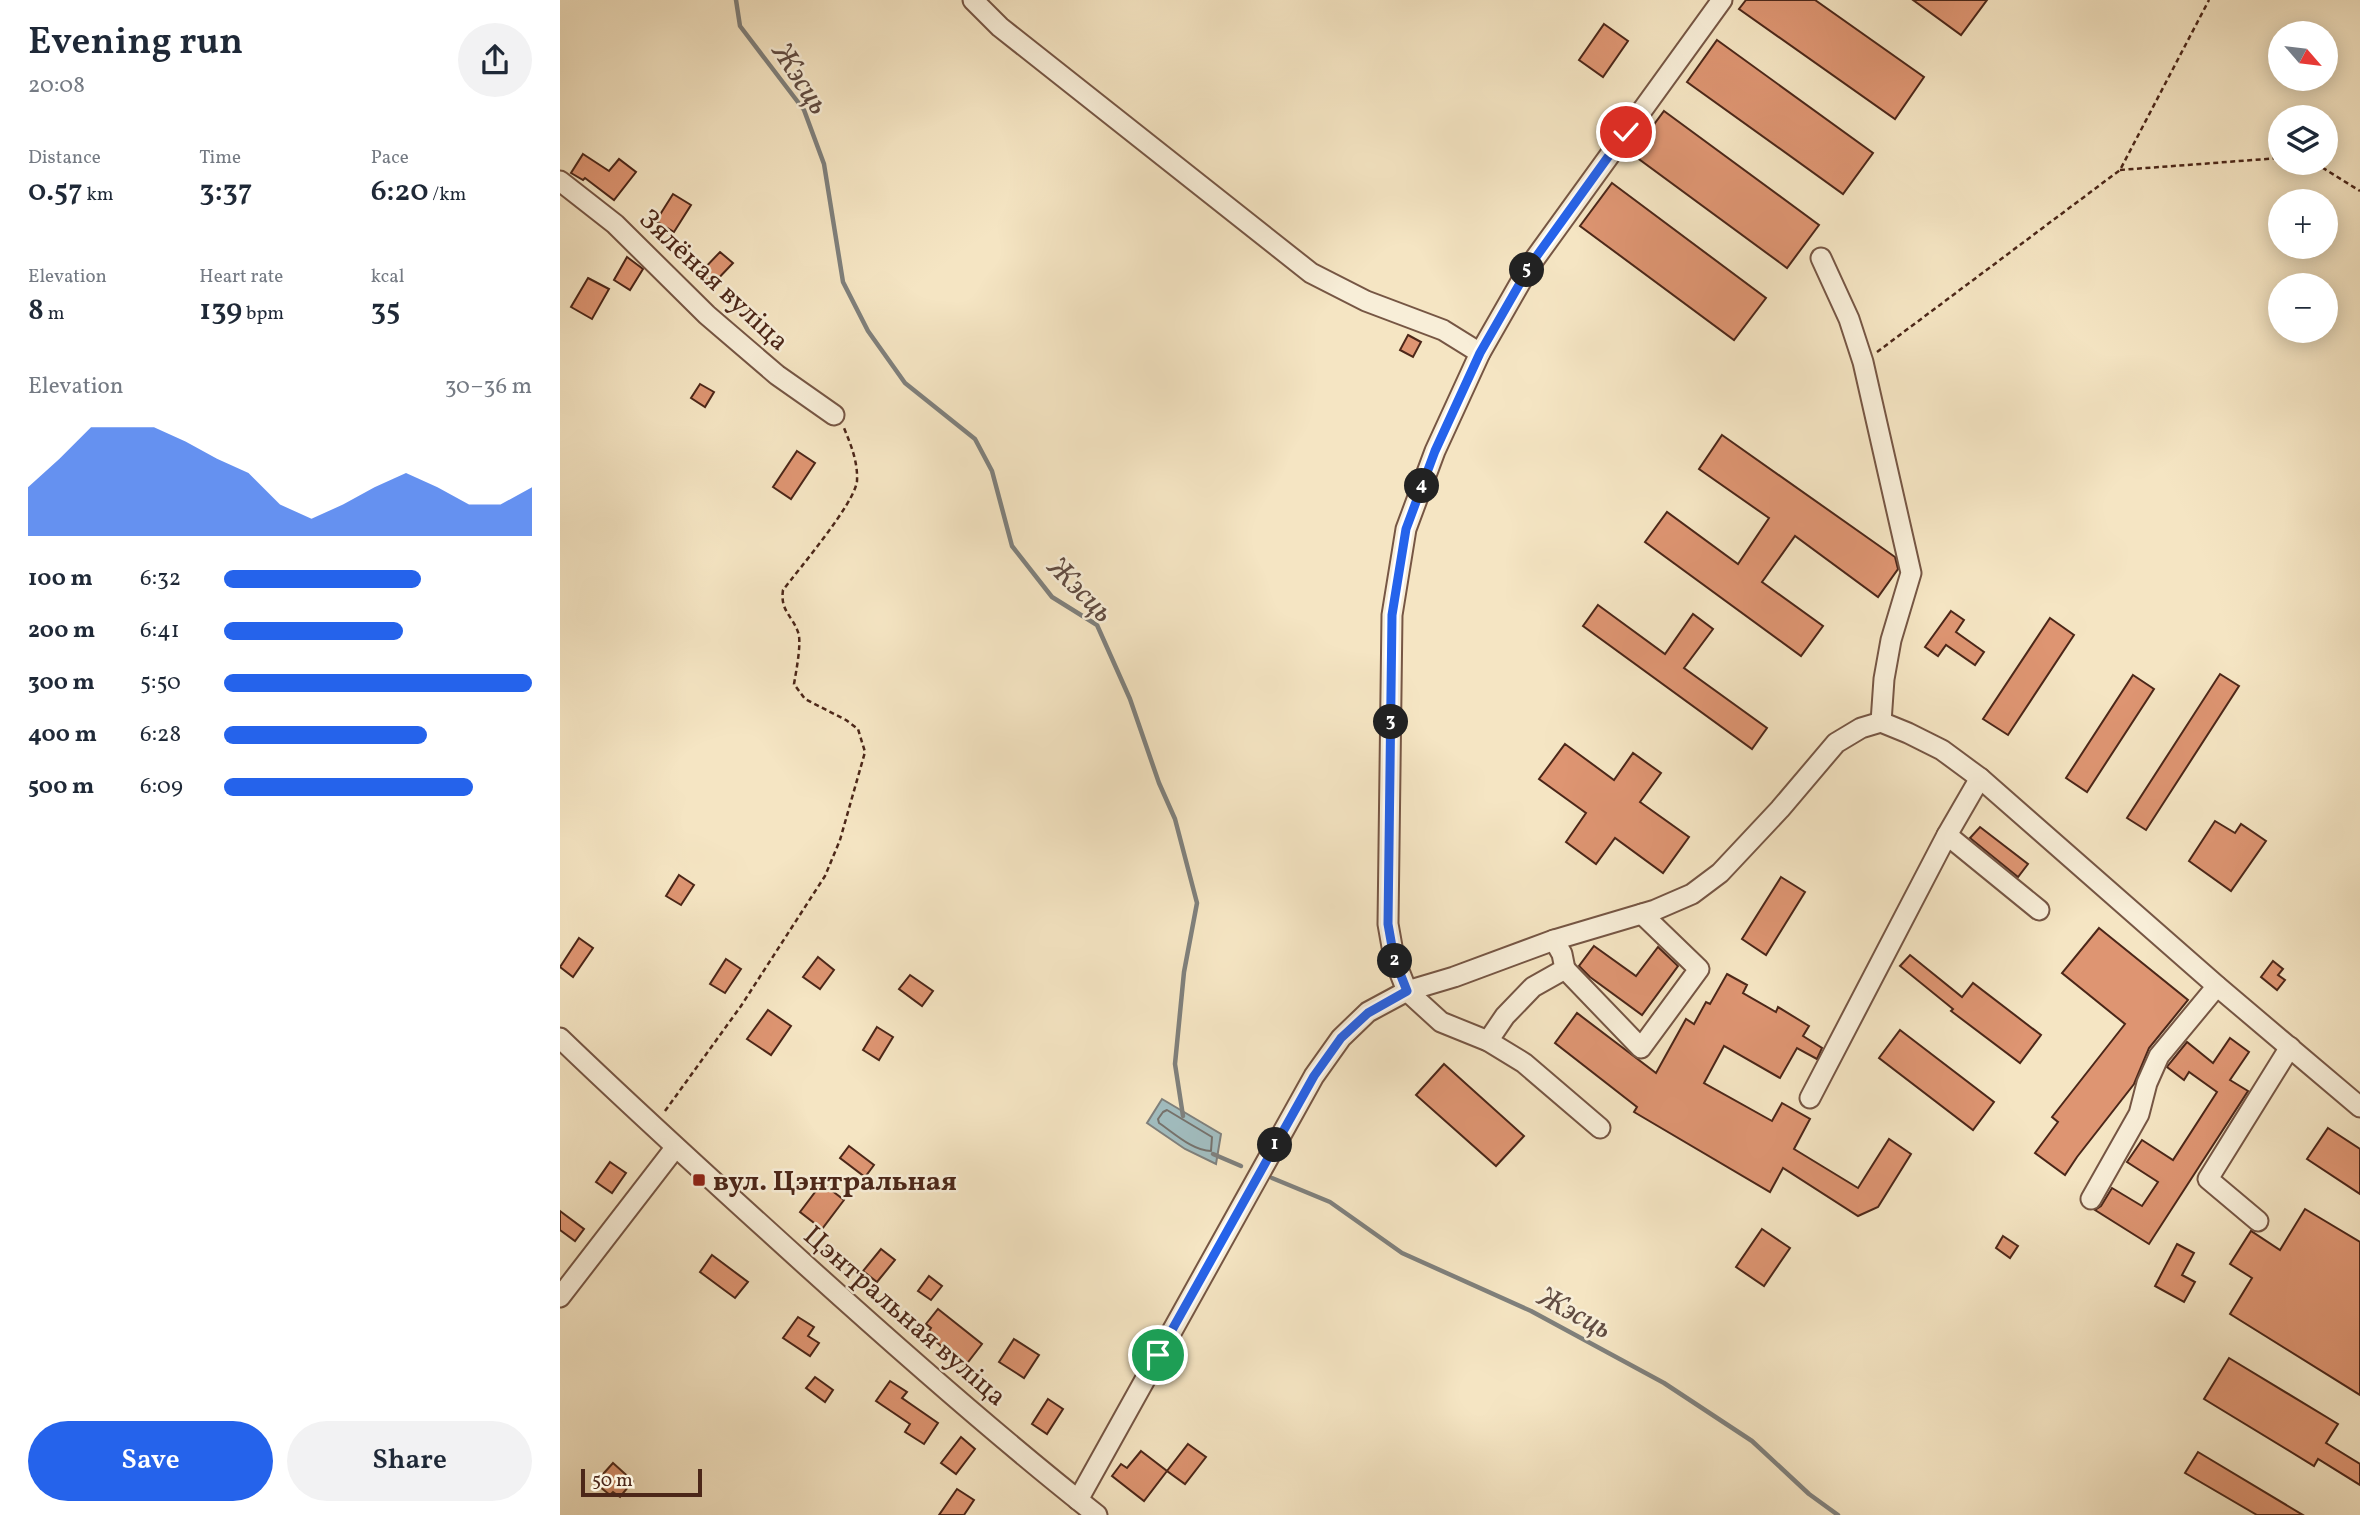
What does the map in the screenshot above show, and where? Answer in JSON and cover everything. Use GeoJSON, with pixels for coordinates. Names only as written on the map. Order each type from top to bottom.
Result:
{"type":"FeatureCollection","features":[{"type":"Feature","properties":{"kind":"street"},"geometry":{"type":"LineString","coordinates":[[973,0],[1000,27],[1311,273],[1366,301],[1443,330],[1480,353]]}},
{"type":"Feature","properties":{"kind":"street"},"geometry":{"type":"LineString","coordinates":[[1600,1128],[1524,1063],[1488,1041],[1441,1022],[1407,991],[1394,958],[1388,924],[1392,615],[1406,529],[1435,451],[1480,353],[1531,264],[1722,0]]}},
{"type":"Feature","properties":{"kind":"street","name":"Зялёная вуліца"},"geometry":{"type":"LineString","coordinates":[[560,181],[615,224],[706,315],[776,375],[834,415]]}},
{"type":"Feature","properties":{"kind":"street"},"geometry":{"type":"LineString","coordinates":[[1821,258],[1849,319],[1863,362],[1911,573],[1891,640],[1884,679],[1881,722]]}},
{"type":"Feature","properties":{"kind":"street"},"geometry":{"type":"LineString","coordinates":[[1089,1510],[1314,1076],[1341,1038],[1368,1013],[1407,991],[1454,977],[1554,940],[1642,914],[1692,894],[1720,873],[1780,809],[1836,743],[1861,728],[1881,722],[1942,750],[1980,778],[2217,986],[2360,1107]]}},
{"type":"Feature","properties":{"kind":"street"},"geometry":{"type":"LineString","coordinates":[[1810,1098],[1947,835],[1980,778]]}},
{"type":"Feature","properties":{"kind":"street"},"geometry":{"type":"LineString","coordinates":[[1947,835],[2039,910]]}},
{"type":"Feature","properties":{"kind":"street"},"geometry":{"type":"LineString","coordinates":[[1554,940],[1562,954],[1565,969],[1640,1048],[1699,969],[1642,914]]}},
{"type":"Feature","properties":{"kind":"street"},"geometry":{"type":"LineString","coordinates":[[1488,1041],[1505,1016],[1533,987],[1565,969]]}},
{"type":"Feature","properties":{"kind":"street"},"geometry":{"type":"LineString","coordinates":[[2091,1199],[2139,1114],[2147,1083],[2159,1056],[2217,986]]}},
{"type":"Feature","properties":{"kind":"street","name":"Цэнтральная вуліца"},"geometry":{"type":"LineString","coordinates":[[560,1038],[653,1128],[882,1334],[1089,1510]]}},
{"type":"Feature","properties":{"kind":"street"},"geometry":{"type":"LineString","coordinates":[[2258,1221],[2208,1179],[2290,1047]]}},
{"type":"Feature","properties":{"kind":"street"},"geometry":{"type":"LineString","coordinates":[[560,1297],[675,1147]]}},
{"type":"Feature","properties":{"kind":"path"},"geometry":{"type":"LineString","coordinates":[[1863,362],[2120,170],[2209,0]]}},
{"type":"Feature","properties":{"kind":"path"},"geometry":{"type":"LineString","coordinates":[[2120,170],[2268,159]]}},
{"type":"Feature","properties":{"kind":"path"},"geometry":{"type":"LineString","coordinates":[[2334,175],[2360,191]]}},
{"type":"Feature","properties":{"kind":"path"},"geometry":{"type":"LineString","coordinates":[[653,1128],[741,1006],[825,876],[840,841],[865,752],[858,729],[805,699],[794,684],[799,634],[786,613],[782,598],[783,590],[850,500],[857,483],[855,458],[844,427],[834,415]]}},
{"type":"Feature","properties":{"kind":"water"},"geometry":{"type":"Polygon","coordinates":[[[1162,1099],[1221,1134],[1216,1164],[1185,1149],[1147,1123],[1162,1099]]]}},
{"type":"Feature","properties":{"kind":"building"},"geometry":{"type":"Polygon","coordinates":[[[1746,0],[1815,0],[1924,77],[1895,119],[1739,9],[1746,0]]]}},
{"type":"Feature","properties":{"kind":"building"},"geometry":{"type":"Polygon","coordinates":[[[1913,0],[1987,0],[1961,35],[1913,0]]]}},
{"type":"Feature","properties":{"kind":"building"},"geometry":{"type":"Polygon","coordinates":[[[1604,24],[1628,41],[1603,77],[1579,60],[1604,24]]]}},
{"type":"Feature","properties":{"kind":"building"},"geometry":{"type":"Polygon","coordinates":[[[1717,40],[1873,153],[1843,194],[1687,82],[1717,40]]]}},
{"type":"Feature","properties":{"kind":"building"},"geometry":{"type":"Polygon","coordinates":[[[1664,111],[1819,225],[1787,268],[1632,154],[1664,111]]]}},
{"type":"Feature","properties":{"kind":"building"},"geometry":{"type":"Polygon","coordinates":[[[583,154],[609,171],[619,159],[636,172],[614,200],[585,178],[583,180],[571,173],[583,154]]]}},
{"type":"Feature","properties":{"kind":"building"},"geometry":{"type":"Polygon","coordinates":[[[1612,183],[1766,298],[1734,340],[1580,226],[1612,183]]]}},
{"type":"Feature","properties":{"kind":"building"},"geometry":{"type":"Polygon","coordinates":[[[673,194],[691,205],[674,232],[656,221],[673,194]]]}},
{"type":"Feature","properties":{"kind":"building"},"geometry":{"type":"Polygon","coordinates":[[[720,252],[733,263],[712,285],[700,273],[720,252]]]}},
{"type":"Feature","properties":{"kind":"building"},"geometry":{"type":"Polygon","coordinates":[[[627,257],[643,269],[630,290],[614,280],[627,257]]]}},
{"type":"Feature","properties":{"kind":"building"},"geometry":{"type":"Polygon","coordinates":[[[588,278],[609,289],[592,319],[571,307],[588,278]]]}},
{"type":"Feature","properties":{"kind":"building"},"geometry":{"type":"Polygon","coordinates":[[[1408,335],[1421,342],[1413,357],[1400,350],[1408,335]]]}},
{"type":"Feature","properties":{"kind":"building"},"geometry":{"type":"Polygon","coordinates":[[[700,384],[714,392],[705,407],[691,398],[700,384]]]}},
{"type":"Feature","properties":{"kind":"building"},"geometry":{"type":"Polygon","coordinates":[[[1722,435],[1895,557],[1898,569],[1878,597],[1795,536],[1762,582],[1823,626],[1801,656],[1645,542],[1667,512],[1738,564],[1769,518],[1699,469],[1722,435]]]}},
{"type":"Feature","properties":{"kind":"building"},"geometry":{"type":"Polygon","coordinates":[[[797,451],[815,463],[791,499],[773,487],[797,451]]]}},
{"type":"Feature","properties":{"kind":"building"},"geometry":{"type":"Polygon","coordinates":[[[1598,605],[1665,654],[1693,614],[1713,629],[1684,668],[1767,728],[1752,749],[1583,626],[1598,605]]]}},
{"type":"Feature","properties":{"kind":"building"},"geometry":{"type":"Polygon","coordinates":[[[1951,611],[1964,620],[1956,632],[1984,652],[1975,665],[1946,645],[1938,656],[1925,647],[1951,611]]]}},
{"type":"Feature","properties":{"kind":"building"},"geometry":{"type":"Polygon","coordinates":[[[2050,618],[2074,635],[2008,735],[1983,719],[2050,618]]]}},
{"type":"Feature","properties":{"kind":"building"},"geometry":{"type":"Polygon","coordinates":[[[2220,674],[2239,686],[2146,830],[2127,818],[2220,674]]]}},
{"type":"Feature","properties":{"kind":"building"},"geometry":{"type":"Polygon","coordinates":[[[2133,675],[2154,689],[2087,792],[2066,778],[2133,675]]]}},
{"type":"Feature","properties":{"kind":"building"},"geometry":{"type":"Polygon","coordinates":[[[1565,744],[1614,780],[1633,753],[1661,773],[1640,802],[1689,837],[1663,873],[1615,838],[1596,864],[1566,842],[1586,813],[1539,779],[1565,744]]]}},
{"type":"Feature","properties":{"kind":"building"},"geometry":{"type":"Polygon","coordinates":[[[2215,821],[2235,833],[2241,824],[2266,841],[2231,891],[2189,861],[2215,821]]]}},
{"type":"Feature","properties":{"kind":"building"},"geometry":{"type":"Polygon","coordinates":[[[1980,827],[2028,864],[2018,877],[1970,838],[1980,827]]]}},
{"type":"Feature","properties":{"kind":"building"},"geometry":{"type":"Polygon","coordinates":[[[679,875],[694,885],[681,905],[666,896],[679,875]]]}},
{"type":"Feature","properties":{"kind":"building"},"geometry":{"type":"Polygon","coordinates":[[[1781,877],[1805,892],[1766,955],[1742,939],[1781,877]]]}},
{"type":"Feature","properties":{"kind":"building"},"geometry":{"type":"Polygon","coordinates":[[[2099,928],[2188,1000],[2149,1048],[2134,1084],[2065,1175],[2035,1153],[2058,1122],[2052,1117],[2125,1024],[2062,973],[2099,928]]]}},
{"type":"Feature","properties":{"kind":"building"},"geometry":{"type":"Polygon","coordinates":[[[579,938],[593,948],[573,977],[560,967],[579,938]]]}},
{"type":"Feature","properties":{"kind":"building"},"geometry":{"type":"Polygon","coordinates":[[[1594,946],[1636,976],[1658,947],[1678,966],[1642,1015],[1579,966],[1594,946]]]}},
{"type":"Feature","properties":{"kind":"building"},"geometry":{"type":"Polygon","coordinates":[[[1910,955],[1962,997],[1973,983],[2041,1035],[2020,1063],[1951,1011],[1953,1009],[1900,966],[1910,955]]]}},
{"type":"Feature","properties":{"kind":"building"},"geometry":{"type":"Polygon","coordinates":[[[818,957],[834,970],[820,989],[803,977],[818,957]]]}},
{"type":"Feature","properties":{"kind":"building"},"geometry":{"type":"Polygon","coordinates":[[[726,959],[741,969],[725,993],[710,984],[726,959]]]}},
{"type":"Feature","properties":{"kind":"building"},"geometry":{"type":"Polygon","coordinates":[[[2273,961],[2283,969],[2278,975],[2285,980],[2277,990],[2261,977],[2273,961]]]}},
{"type":"Feature","properties":{"kind":"building"},"geometry":{"type":"Polygon","coordinates":[[[1727,974],[1747,985],[1743,993],[1776,1012],[1778,1007],[1809,1026],[1803,1036],[1822,1048],[1817,1059],[1797,1048],[1780,1078],[1724,1046],[1704,1083],[1772,1121],[1782,1103],[1810,1119],[1794,1149],[1858,1188],[1889,1139],[1911,1154],[1878,1207],[1858,1216],[1783,1168],[1770,1192],[1634,1112],[1637,1107],[1555,1043],[1577,1013],[1656,1073],[1686,1019],[1694,1024],[1706,1002],[1710,1004],[1727,974]]]}},
{"type":"Feature","properties":{"kind":"building"},"geometry":{"type":"Polygon","coordinates":[[[910,975],[933,991],[922,1006],[899,989],[910,975]]]}},
{"type":"Feature","properties":{"kind":"building"},"geometry":{"type":"Polygon","coordinates":[[[768,1010],[791,1026],[771,1055],[747,1039],[768,1010]]]}},
{"type":"Feature","properties":{"kind":"building"},"geometry":{"type":"Polygon","coordinates":[[[877,1027],[893,1037],[879,1060],[863,1050],[877,1027]]]}},
{"type":"Feature","properties":{"kind":"building"},"geometry":{"type":"Polygon","coordinates":[[[1900,1030],[1994,1102],[1973,1130],[1879,1058],[1900,1030]]]}},
{"type":"Feature","properties":{"kind":"building"},"geometry":{"type":"Polygon","coordinates":[[[2230,1038],[2249,1052],[2230,1080],[2248,1091],[2149,1244],[2095,1210],[2101,1206],[2112,1188],[2142,1206],[2158,1182],[2127,1162],[2142,1140],[2173,1160],[2217,1092],[2189,1072],[2184,1080],[2167,1067],[2187,1042],[2213,1063],[2230,1038]]]}},
{"type":"Feature","properties":{"kind":"building"},"geometry":{"type":"Polygon","coordinates":[[[1444,1064],[1524,1136],[1496,1166],[1416,1095],[1444,1064]]]}},
{"type":"Feature","properties":{"kind":"building"},"geometry":{"type":"Polygon","coordinates":[[[2328,1128],[2360,1149],[2360,1194],[2307,1159],[2328,1128]]]}},
{"type":"Feature","properties":{"kind":"building"},"geometry":{"type":"Polygon","coordinates":[[[849,1146],[874,1165],[865,1177],[840,1158],[849,1146]]]}},
{"type":"Feature","properties":{"kind":"building"},"geometry":{"type":"Polygon","coordinates":[[[610,1162],[626,1173],[612,1193],[596,1182],[610,1162]]]}},
{"type":"Feature","properties":{"kind":"building"},"geometry":{"type":"Polygon","coordinates":[[[822,1183],[844,1200],[822,1229],[800,1212],[822,1183]]]}},
{"type":"Feature","properties":{"kind":"building"},"geometry":{"type":"Polygon","coordinates":[[[2305,1209],[2360,1242],[2360,1395],[2230,1314],[2252,1278],[2230,1264],[2251,1231],[2280,1250],[2305,1209]]]}},
{"type":"Feature","properties":{"kind":"building"},"geometry":{"type":"Polygon","coordinates":[[[560,1211],[584,1229],[575,1241],[560,1230],[560,1211]]]}},
{"type":"Feature","properties":{"kind":"building"},"geometry":{"type":"Polygon","coordinates":[[[1762,1229],[1790,1248],[1764,1286],[1736,1267],[1762,1229]]]}},
{"type":"Feature","properties":{"kind":"building"},"geometry":{"type":"Polygon","coordinates":[[[2003,1236],[2018,1246],[2010,1258],[1996,1248],[2003,1236]]]}},
{"type":"Feature","properties":{"kind":"building"},"geometry":{"type":"Polygon","coordinates":[[[2177,1244],[2194,1253],[2182,1275],[2195,1282],[2184,1302],[2155,1286],[2177,1244]]]}},
{"type":"Feature","properties":{"kind":"building"},"geometry":{"type":"Polygon","coordinates":[[[881,1249],[895,1260],[877,1282],[863,1271],[881,1249]]]}},
{"type":"Feature","properties":{"kind":"building"},"geometry":{"type":"Polygon","coordinates":[[[712,1255],[748,1282],[735,1298],[700,1272],[712,1255]]]}},
{"type":"Feature","properties":{"kind":"building"},"geometry":{"type":"Polygon","coordinates":[[[929,1276],[942,1286],[931,1300],[918,1291],[929,1276]]]}},
{"type":"Feature","properties":{"kind":"building"},"geometry":{"type":"Polygon","coordinates":[[[938,1309],[982,1344],[965,1366],[927,1334],[931,1328],[926,1324],[938,1309]]]}},
{"type":"Feature","properties":{"kind":"building"},"geometry":{"type":"Polygon","coordinates":[[[798,1317],[814,1327],[808,1336],[819,1343],[810,1356],[783,1338],[798,1317]]]}},
{"type":"Feature","properties":{"kind":"building"},"geometry":{"type":"Polygon","coordinates":[[[1014,1339],[1039,1355],[1024,1378],[999,1362],[1014,1339]]]}},
{"type":"Feature","properties":{"kind":"building"},"geometry":{"type":"Polygon","coordinates":[[[2229,1358],[2338,1424],[2326,1443],[2360,1464],[2360,1485],[2318,1459],[2314,1466],[2204,1399],[2229,1358]]]}},
{"type":"Feature","properties":{"kind":"building"},"geometry":{"type":"Polygon","coordinates":[[[815,1377],[833,1390],[825,1402],[806,1388],[815,1377]]]}},
{"type":"Feature","properties":{"kind":"building"},"geometry":{"type":"Polygon","coordinates":[[[890,1381],[907,1392],[902,1398],[938,1423],[924,1444],[905,1432],[910,1424],[876,1401],[890,1381]]]}},
{"type":"Feature","properties":{"kind":"building"},"geometry":{"type":"Polygon","coordinates":[[[1048,1399],[1063,1409],[1047,1434],[1032,1424],[1048,1399]]]}},
{"type":"Feature","properties":{"kind":"building"},"geometry":{"type":"Polygon","coordinates":[[[961,1437],[975,1449],[956,1474],[941,1463],[961,1437]]]}},
{"type":"Feature","properties":{"kind":"building"},"geometry":{"type":"Polygon","coordinates":[[[1188,1444],[1206,1457],[1185,1484],[1167,1471],[1188,1444]]]}},
{"type":"Feature","properties":{"kind":"building"},"geometry":{"type":"Polygon","coordinates":[[[1141,1451],[1167,1471],[1144,1501],[1112,1476],[1121,1464],[1127,1468],[1141,1451]]]}},
{"type":"Feature","properties":{"kind":"building"},"geometry":{"type":"Polygon","coordinates":[[[2198,1452],[2303,1515],[2257,1515],[2185,1473],[2198,1452]]]}},
{"type":"Feature","properties":{"kind":"building"},"geometry":{"type":"Polygon","coordinates":[[[613,1463],[633,1481],[620,1497],[613,1492],[610,1495],[595,1483],[613,1463]]]}},
{"type":"Feature","properties":{"kind":"building"},"geometry":{"type":"Polygon","coordinates":[[[957,1489],[974,1500],[964,1515],[939,1515],[957,1489]]]}},
{"type":"Feature","properties":{"kind":"waterway","name":"Жэсць"},"geometry":{"type":"LineString","coordinates":[[736,0],[740,26],[804,110],[824,164],[843,282],[868,331],[905,383],[975,439],[992,471],[1012,546],[1052,597],[1097,625],[1130,699],[1159,783],[1175,819],[1197,903],[1184,972],[1175,1064],[1183,1116]]}},
{"type":"Feature","properties":{"kind":"waterway","name":"Жэсць"},"geometry":{"type":"LineString","coordinates":[[1213,1154],[1241,1166]]}},
{"type":"Feature","properties":{"kind":"waterway","name":"Жэсць"},"geometry":{"type":"LineString","coordinates":[[1272,1178],[1330,1202],[1402,1253],[1531,1311],[1664,1383],[1752,1441],[1809,1494],[1838,1515]]}},
{"type":"Feature","properties":{"kind":"place","name":"вул. Цэнтральная"},"geometry":{"type":"Point","coordinates":[699,1180]}},
{"type":"Feature","properties":{"kind":"route"},"geometry":{"type":"LineString","coordinates":[[1158,1355],[1314,1076],[1341,1038],[1368,1013],[1407,991],[1394,958],[1388,924],[1392,615],[1406,529],[1435,451],[1480,353],[1531,264],[1626,132]]}}]}
